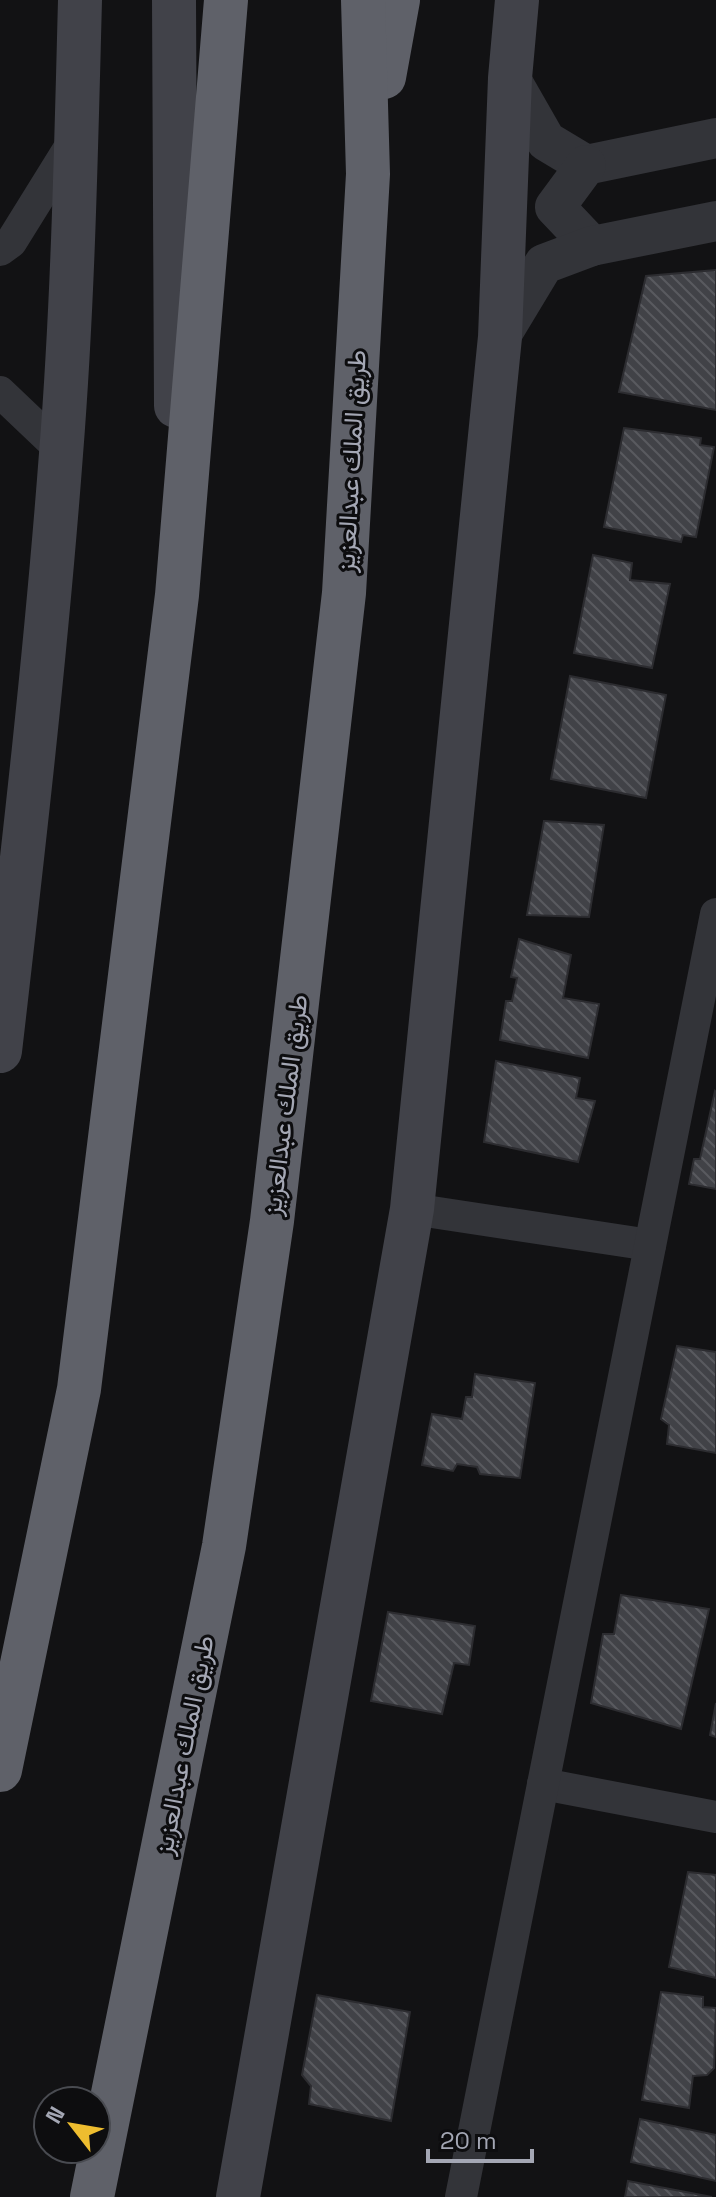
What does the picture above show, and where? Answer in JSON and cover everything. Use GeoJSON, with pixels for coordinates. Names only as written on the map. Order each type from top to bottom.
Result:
{"type":"FeatureCollection","features":[{"type":"Feature","properties":{"kind":"highway"},"geometry":{"type":"LineString","coordinates":[[0,1770],[79,1389],[177,595],[226,0]]}},
{"type":"Feature","properties":{"kind":"highway","name":"طريق الملك عبدالعزيز"},"geometry":{"type":"LineString","coordinates":[[92,2197],[224,1546],[272,1221],[344,593],[368,174],[363,0]]}},
{"type":"Feature","properties":{"kind":"highway"},"geometry":{"type":"LineString","coordinates":[[368,174],[398,0]]}},
{"type":"Feature","properties":{"kind":"main road"},"geometry":{"type":"LineString","coordinates":[[0,1051],[32,776],[62,451],[77,136],[80,0]]}},
{"type":"Feature","properties":{"kind":"main road"},"geometry":{"type":"LineString","coordinates":[[174,0],[177,595]]}},
{"type":"Feature","properties":{"kind":"main road"},"geometry":{"type":"LineString","coordinates":[[238,2197],[412,1209],[500,337],[510,78],[517,0]]}},
{"type":"Feature","properties":{"kind":"street"},"geometry":{"type":"LineString","coordinates":[[510,78],[546,141],[586,165]]}},
{"type":"Feature","properties":{"kind":"street"},"geometry":{"type":"LineString","coordinates":[[0,250],[11,242],[77,136]]}},
{"type":"Feature","properties":{"kind":"street"},"geometry":{"type":"LineString","coordinates":[[592,246],[555,207],[586,165],[716,138]]}},
{"type":"Feature","properties":{"kind":"street"},"geometry":{"type":"LineString","coordinates":[[500,337],[544,264],[592,246],[716,221]]}},
{"type":"Feature","properties":{"kind":"street"},"geometry":{"type":"LineString","coordinates":[[0,392],[62,451]]}},
{"type":"Feature","properties":{"kind":"street"},"geometry":{"type":"LineString","coordinates":[[461,2197],[716,914]]}},
{"type":"Feature","properties":{"kind":"street"},"geometry":{"type":"LineString","coordinates":[[412,1209],[650,1245]]}},
{"type":"Feature","properties":{"kind":"street"},"geometry":{"type":"LineString","coordinates":[[543,1784],[716,1817]]}},
{"type":"Feature","properties":{"kind":"building"},"geometry":{"type":"Polygon","coordinates":[[[716,270],[716,410],[619,392],[646,276],[716,270]]]}},
{"type":"Feature","properties":{"kind":"building"},"geometry":{"type":"Polygon","coordinates":[[[624,428],[701,438],[700,445],[714,447],[696,537],[683,535],[681,542],[604,527],[624,428]]]}},
{"type":"Feature","properties":{"kind":"building"},"geometry":{"type":"Polygon","coordinates":[[[593,555],[632,563],[630,580],[670,584],[652,668],[574,653],[593,555]]]}},
{"type":"Feature","properties":{"kind":"building"},"geometry":{"type":"Polygon","coordinates":[[[570,676],[666,695],[646,798],[551,779],[570,676]]]}},
{"type":"Feature","properties":{"kind":"building"},"geometry":{"type":"Polygon","coordinates":[[[544,821],[604,825],[589,917],[527,915],[544,821]]]}},
{"type":"Feature","properties":{"kind":"building"},"geometry":{"type":"Polygon","coordinates":[[[519,939],[571,955],[563,998],[599,1004],[588,1058],[500,1040],[506,1001],[512,1001],[517,978],[511,977],[519,939]]]}},
{"type":"Feature","properties":{"kind":"building"},"geometry":{"type":"Polygon","coordinates":[[[496,1061],[580,1078],[576,1098],[595,1101],[578,1162],[484,1142],[496,1061]]]}},
{"type":"Feature","properties":{"kind":"building"},"geometry":{"type":"Polygon","coordinates":[[[715,1091],[716,1189],[689,1184],[694,1159],[700,1159],[715,1091]]]}},
{"type":"Feature","properties":{"kind":"building"},"geometry":{"type":"Polygon","coordinates":[[[677,1346],[716,1352],[716,1453],[667,1444],[669,1425],[661,1419],[677,1346]]]}},
{"type":"Feature","properties":{"kind":"building"},"geometry":{"type":"Polygon","coordinates":[[[475,1374],[535,1383],[520,1478],[480,1474],[477,1467],[457,1464],[453,1471],[422,1465],[432,1414],[462,1419],[466,1397],[472,1397],[475,1374]]]}},
{"type":"Feature","properties":{"kind":"building"},"geometry":{"type":"Polygon","coordinates":[[[621,1595],[709,1609],[681,1729],[591,1703],[603,1634],[614,1634],[621,1595]]]}},
{"type":"Feature","properties":{"kind":"building"},"geometry":{"type":"Polygon","coordinates":[[[388,1612],[475,1626],[469,1665],[454,1663],[442,1714],[371,1701],[388,1612]]]}},
{"type":"Feature","properties":{"kind":"building"},"geometry":{"type":"Polygon","coordinates":[[[716,1703],[716,1737],[710,1735],[716,1703]]]}},
{"type":"Feature","properties":{"kind":"building"},"geometry":{"type":"Polygon","coordinates":[[[688,1872],[716,1875],[716,1978],[669,1967],[688,1872]]]}},
{"type":"Feature","properties":{"kind":"building"},"geometry":{"type":"Polygon","coordinates":[[[661,1992],[703,1997],[703,2007],[716,2008],[714,2068],[707,2075],[693,2076],[689,2108],[642,2100],[661,1992]]]}},
{"type":"Feature","properties":{"kind":"building"},"geometry":{"type":"Polygon","coordinates":[[[317,1995],[410,2012],[391,2121],[309,2104],[311,2086],[302,2075],[317,1995]]]}},
{"type":"Feature","properties":{"kind":"building"},"geometry":{"type":"Polygon","coordinates":[[[640,2119],[716,2135],[716,2181],[631,2162],[640,2119]]]}},
{"type":"Feature","properties":{"kind":"building"},"geometry":{"type":"Polygon","coordinates":[[[628,2181],[712,2197],[625,2197],[628,2181]]]}}]}
